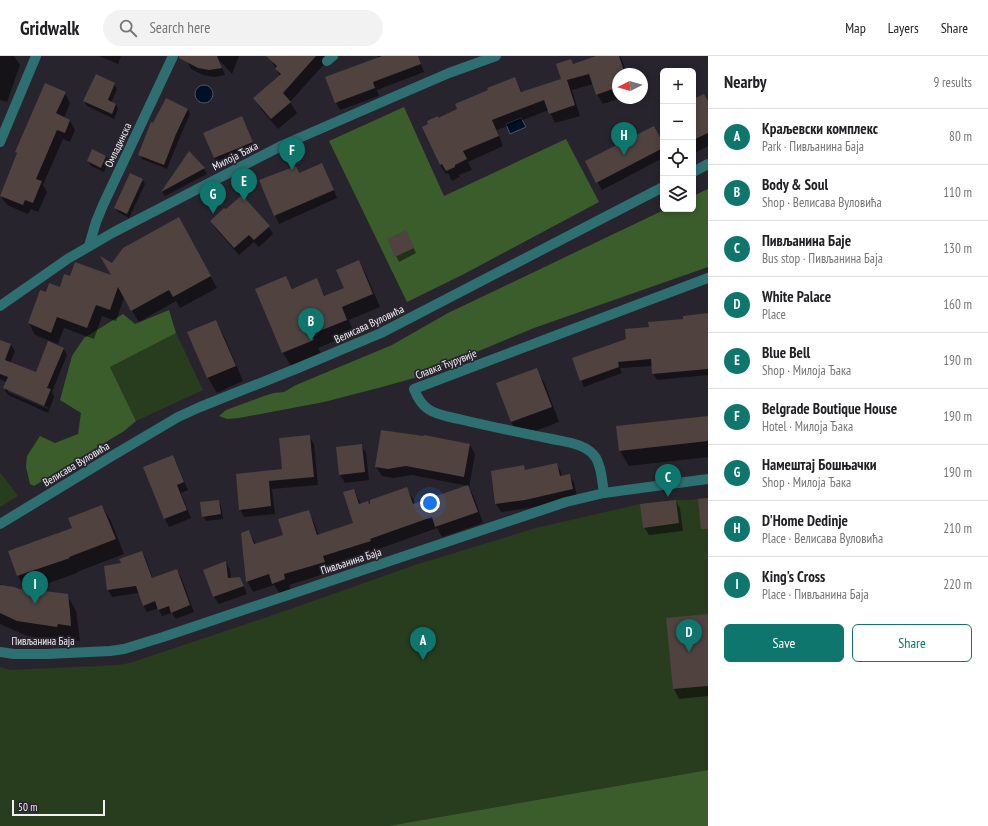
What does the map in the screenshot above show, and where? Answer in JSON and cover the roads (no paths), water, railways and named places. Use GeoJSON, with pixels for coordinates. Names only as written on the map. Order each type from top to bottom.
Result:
{"type":"FeatureCollection","features":[{"type":"Feature","properties":{"kind":"street"},"geometry":{"type":"LineString","coordinates":[[0,142],[36,56]]}},
{"type":"Feature","properties":{"kind":"street","name":"Омладинска"},"geometry":{"type":"LineString","coordinates":[[89,246],[103,204],[173,56]]}},
{"type":"Feature","properties":{"kind":"street","name":"Милоја Ђака"},"geometry":{"type":"LineString","coordinates":[[0,306],[41,276],[89,246],[284,145],[449,73],[496,56]]}},
{"type":"Feature","properties":{"kind":"street"},"geometry":{"type":"LineString","coordinates":[[696,170],[708,164]]}},
{"type":"Feature","properties":{"kind":"street","name":"Велисава Вуловића"},"geometry":{"type":"LineString","coordinates":[[0,524],[178,417],[381,333],[660,189]]}},
{"type":"Feature","properties":{"kind":"street","name":"Славка Ћурувије"},"geometry":{"type":"LineString","coordinates":[[604,494],[600,470],[596,458],[592,453],[584,448],[568,443],[437,414],[423,405],[414,389],[708,278]]}},
{"type":"Feature","properties":{"kind":"street","name":"Пивљанина Баја"},"geometry":{"type":"LineString","coordinates":[[0,652],[14,654],[61,654],[124,649],[177,633],[541,510],[575,500],[604,494],[708,479]]}},
{"type":"Feature","properties":{"kind":"water"},"geometry":{"type":"Polygon","coordinates":[[[200,85],[208,85],[213,90],[211,101],[208,103],[200,103],[195,98],[195,90],[200,85]]]}},
{"type":"Feature","properties":{"kind":"water"},"geometry":{"type":"Polygon","coordinates":[[[521,118],[526,127],[510,134],[506,124],[521,118]]]}},
{"type":"Feature","properties":{"kind":"place","name":"D'Home Dedinje"},"geometry":{"type":"Point","coordinates":[624,155]}},
{"type":"Feature","properties":{"kind":"place","name":"Belgrade Boutique House"},"geometry":{"type":"Point","coordinates":[292,170]}},
{"type":"Feature","properties":{"kind":"place","name":"Blue Bell"},"geometry":{"type":"Point","coordinates":[244,201]}},
{"type":"Feature","properties":{"kind":"place","name":"Намештај Бошњачки"},"geometry":{"type":"Point","coordinates":[213,214]}},
{"type":"Feature","properties":{"kind":"place","name":"Body & Soul"},"geometry":{"type":"Point","coordinates":[311,341]}},
{"type":"Feature","properties":{"kind":"place","name":"Пивљанина Баје"},"geometry":{"type":"Point","coordinates":[668,497]}},
{"type":"Feature","properties":{"kind":"place","name":"King's Cross"},"geometry":{"type":"Point","coordinates":[35,604]}},
{"type":"Feature","properties":{"kind":"place","name":"White Palace"},"geometry":{"type":"Point","coordinates":[689,652]}},
{"type":"Feature","properties":{"kind":"place","name":"Краљевски комплекс"},"geometry":{"type":"Point","coordinates":[423,660]}}]}
